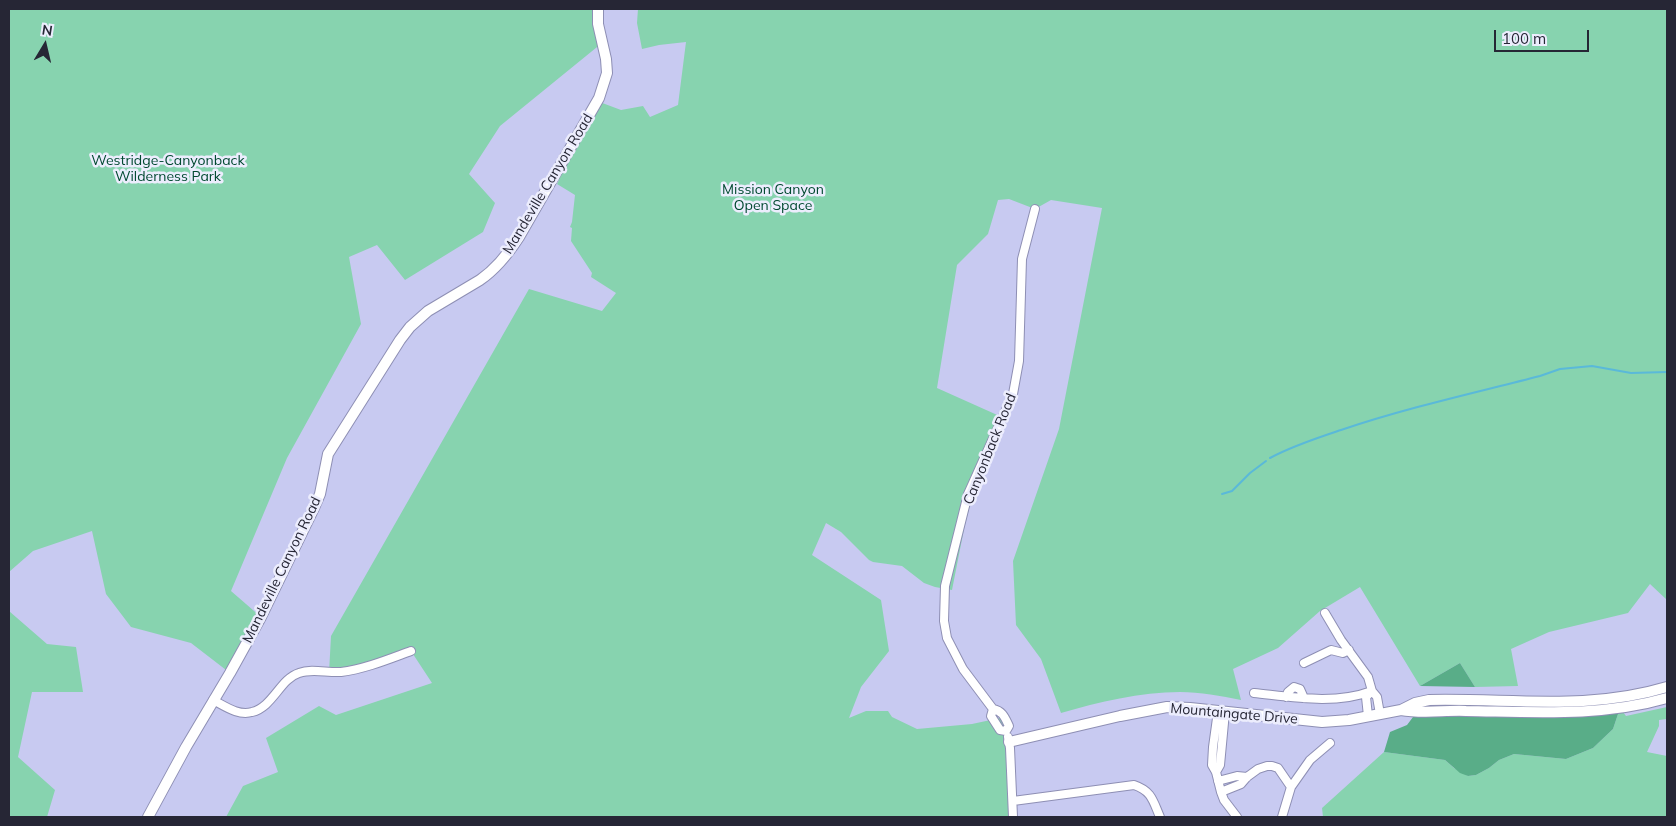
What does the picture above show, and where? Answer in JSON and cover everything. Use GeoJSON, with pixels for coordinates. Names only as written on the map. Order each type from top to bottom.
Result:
{"type":"FeatureCollection","features":[{"type":"Feature","properties":{"kind":"street","name":"Mandeville Canyon Road"},"geometry":{"type":"LineString","coordinates":[[148,817],[261,617],[320,494],[328,454],[381,368],[400,340],[419,319],[490,273],[504,257],[518,237],[599,98],[607,73],[606,59],[598,24],[598,9]]}},
{"type":"Feature","properties":{"kind":"street","name":"Canyonback Road"},"geometry":{"type":"LineString","coordinates":[[1007,730],[999,711],[993,709],[962,669],[947,638],[944,614],[945,586],[968,494],[1013,394],[1019,361],[1022,259],[1035,209]]}},
{"type":"Feature","properties":{"kind":"street"},"geometry":{"type":"LineString","coordinates":[[1325,613],[1341,640],[1368,677],[1372,691],[1377,697],[1380,714]]}},
{"type":"Feature","properties":{"kind":"street"},"geometry":{"type":"LineString","coordinates":[[1331,650],[1334,644],[1341,640]]}},
{"type":"Feature","properties":{"kind":"street"},"geometry":{"type":"LineString","coordinates":[[1304,662],[1331,650],[1343,653],[1349,650]]}},
{"type":"Feature","properties":{"kind":"street"},"geometry":{"type":"LineString","coordinates":[[213,700],[240,713],[253,712],[268,702],[294,675],[301,672],[329,673],[352,670],[411,651]]}},
{"type":"Feature","properties":{"kind":"street","name":"Mountaingate Drive"},"geometry":{"type":"LineString","coordinates":[[1007,730],[1180,707],[1322,722],[1402,710],[1415,703],[1430,700],[1579,702],[1625,697],[1667,687]]}},
{"type":"Feature","properties":{"kind":"street"},"geometry":{"type":"LineString","coordinates":[[1254,693],[1304,698],[1349,697],[1372,691]]}},
{"type":"Feature","properties":{"kind":"street"},"geometry":{"type":"LineString","coordinates":[[1368,716],[1366,697],[1372,691]]}},
{"type":"Feature","properties":{"kind":"street","name":"Mountaingate Drive"},"geometry":{"type":"LineString","coordinates":[[1402,710],[1416,713],[1449,710],[1581,712],[1645,705],[1667,698]]}},
{"type":"Feature","properties":{"kind":"street"},"geometry":{"type":"LineString","coordinates":[[993,709],[991,716],[997,727],[1000,730],[1007,730],[1013,817]]}},
{"type":"Feature","properties":{"kind":"street"},"geometry":{"type":"LineString","coordinates":[[1221,711],[1217,748],[1212,765],[1216,772],[1221,792],[1237,817]]}},
{"type":"Feature","properties":{"kind":"street"},"geometry":{"type":"LineString","coordinates":[[1282,817],[1292,787],[1310,760],[1330,743]]}},
{"type":"Feature","properties":{"kind":"street"},"geometry":{"type":"LineString","coordinates":[[1221,792],[1241,784],[1258,769],[1272,766],[1278,768],[1292,787]]}},
{"type":"Feature","properties":{"kind":"street"},"geometry":{"type":"LineString","coordinates":[[1218,781],[1237,776],[1247,777]]}},
{"type":"Feature","properties":{"kind":"street"},"geometry":{"type":"LineString","coordinates":[[1012,801],[1134,785],[1147,791],[1160,817]]}},
{"type":"Feature","properties":{"kind":"green space","name":"Westridge-Canyonback Wilderness Park"},"geometry":{"type":"Polygon","coordinates":[[[9,9],[598,9],[602,43],[500,126],[469,174],[495,203],[483,232],[405,280],[377,245],[349,257],[361,324],[287,458],[231,591],[261,617],[230,673],[191,643],[131,627],[106,594],[92,531],[33,551],[9,572],[9,9]]]}},
{"type":"Feature","properties":{"kind":"green space","name":"Mission Canyon Open Space"},"geometry":{"type":"Polygon","coordinates":[[[638,9],[1667,9],[1667,600],[1650,584],[1628,613],[1549,632],[1511,649],[1518,686],[1475,687],[1460,663],[1420,686],[1360,587],[1320,611],[1278,648],[1233,669],[1241,700],[1195,693],[1165,692],[1120,698],[1061,713],[1041,659],[1016,625],[1013,561],[1059,429],[1102,208],[1051,200],[1035,209],[1009,199],[998,200],[988,234],[957,265],[937,388],[1004,418],[972,497],[952,590],[924,583],[902,566],[869,560],[841,532],[826,523],[812,555],[881,600],[889,651],[861,687],[849,718],[866,711],[888,711],[892,717],[917,729],[972,724],[1000,718],[1006,731],[1013,817],[226,817],[243,786],[278,772],[266,738],[319,706],[336,715],[432,683],[411,651],[329,673],[331,636],[529,289],[602,311],[616,293],[591,277],[592,273],[571,241],[572,228],[570,227],[575,195],[557,184],[559,180],[554,176],[597,101],[621,110],[643,106],[650,117],[678,105],[686,42],[642,49],[637,23],[638,9]]]}},
{"type":"Feature","properties":{"kind":"green space"},"geometry":{"type":"Polygon","coordinates":[[[9,611],[47,644],[76,647],[83,692],[32,692],[18,757],[55,790],[47,817],[9,817],[9,611]]]}},
{"type":"Feature","properties":{"kind":"green space"},"geometry":{"type":"Polygon","coordinates":[[[1460,663],[1475,687],[1420,686],[1460,663]]]}},
{"type":"Feature","properties":{"kind":"green space"},"geometry":{"type":"Polygon","coordinates":[[[1667,707],[1667,719],[1659,720],[1659,726],[1647,752],[1667,756],[1667,817],[1323,817],[1322,808],[1384,752],[1445,760],[1468,776],[1476,775],[1499,760],[1514,754],[1566,759],[1593,748],[1613,729],[1620,708],[1626,716],[1667,707]]]}},
{"type":"Feature","properties":{"kind":"green space"},"geometry":{"type":"Polygon","coordinates":[[[1620,708],[1613,729],[1593,748],[1566,759],[1514,754],[1499,760],[1476,775],[1468,776],[1460,773],[1445,760],[1384,752],[1390,732],[1407,725],[1416,713],[1620,708]]]}},
{"type":"Feature","properties":{"kind":"waterway"},"geometry":{"type":"LineString","coordinates":[[1270,458],[1305,442],[1366,422],[1560,369],[1592,366],[1631,373],[1667,372]]}},
{"type":"Feature","properties":{"kind":"waterway"},"geometry":{"type":"LineString","coordinates":[[1222,494],[1232,491],[1250,473],[1266,461]]}}]}
